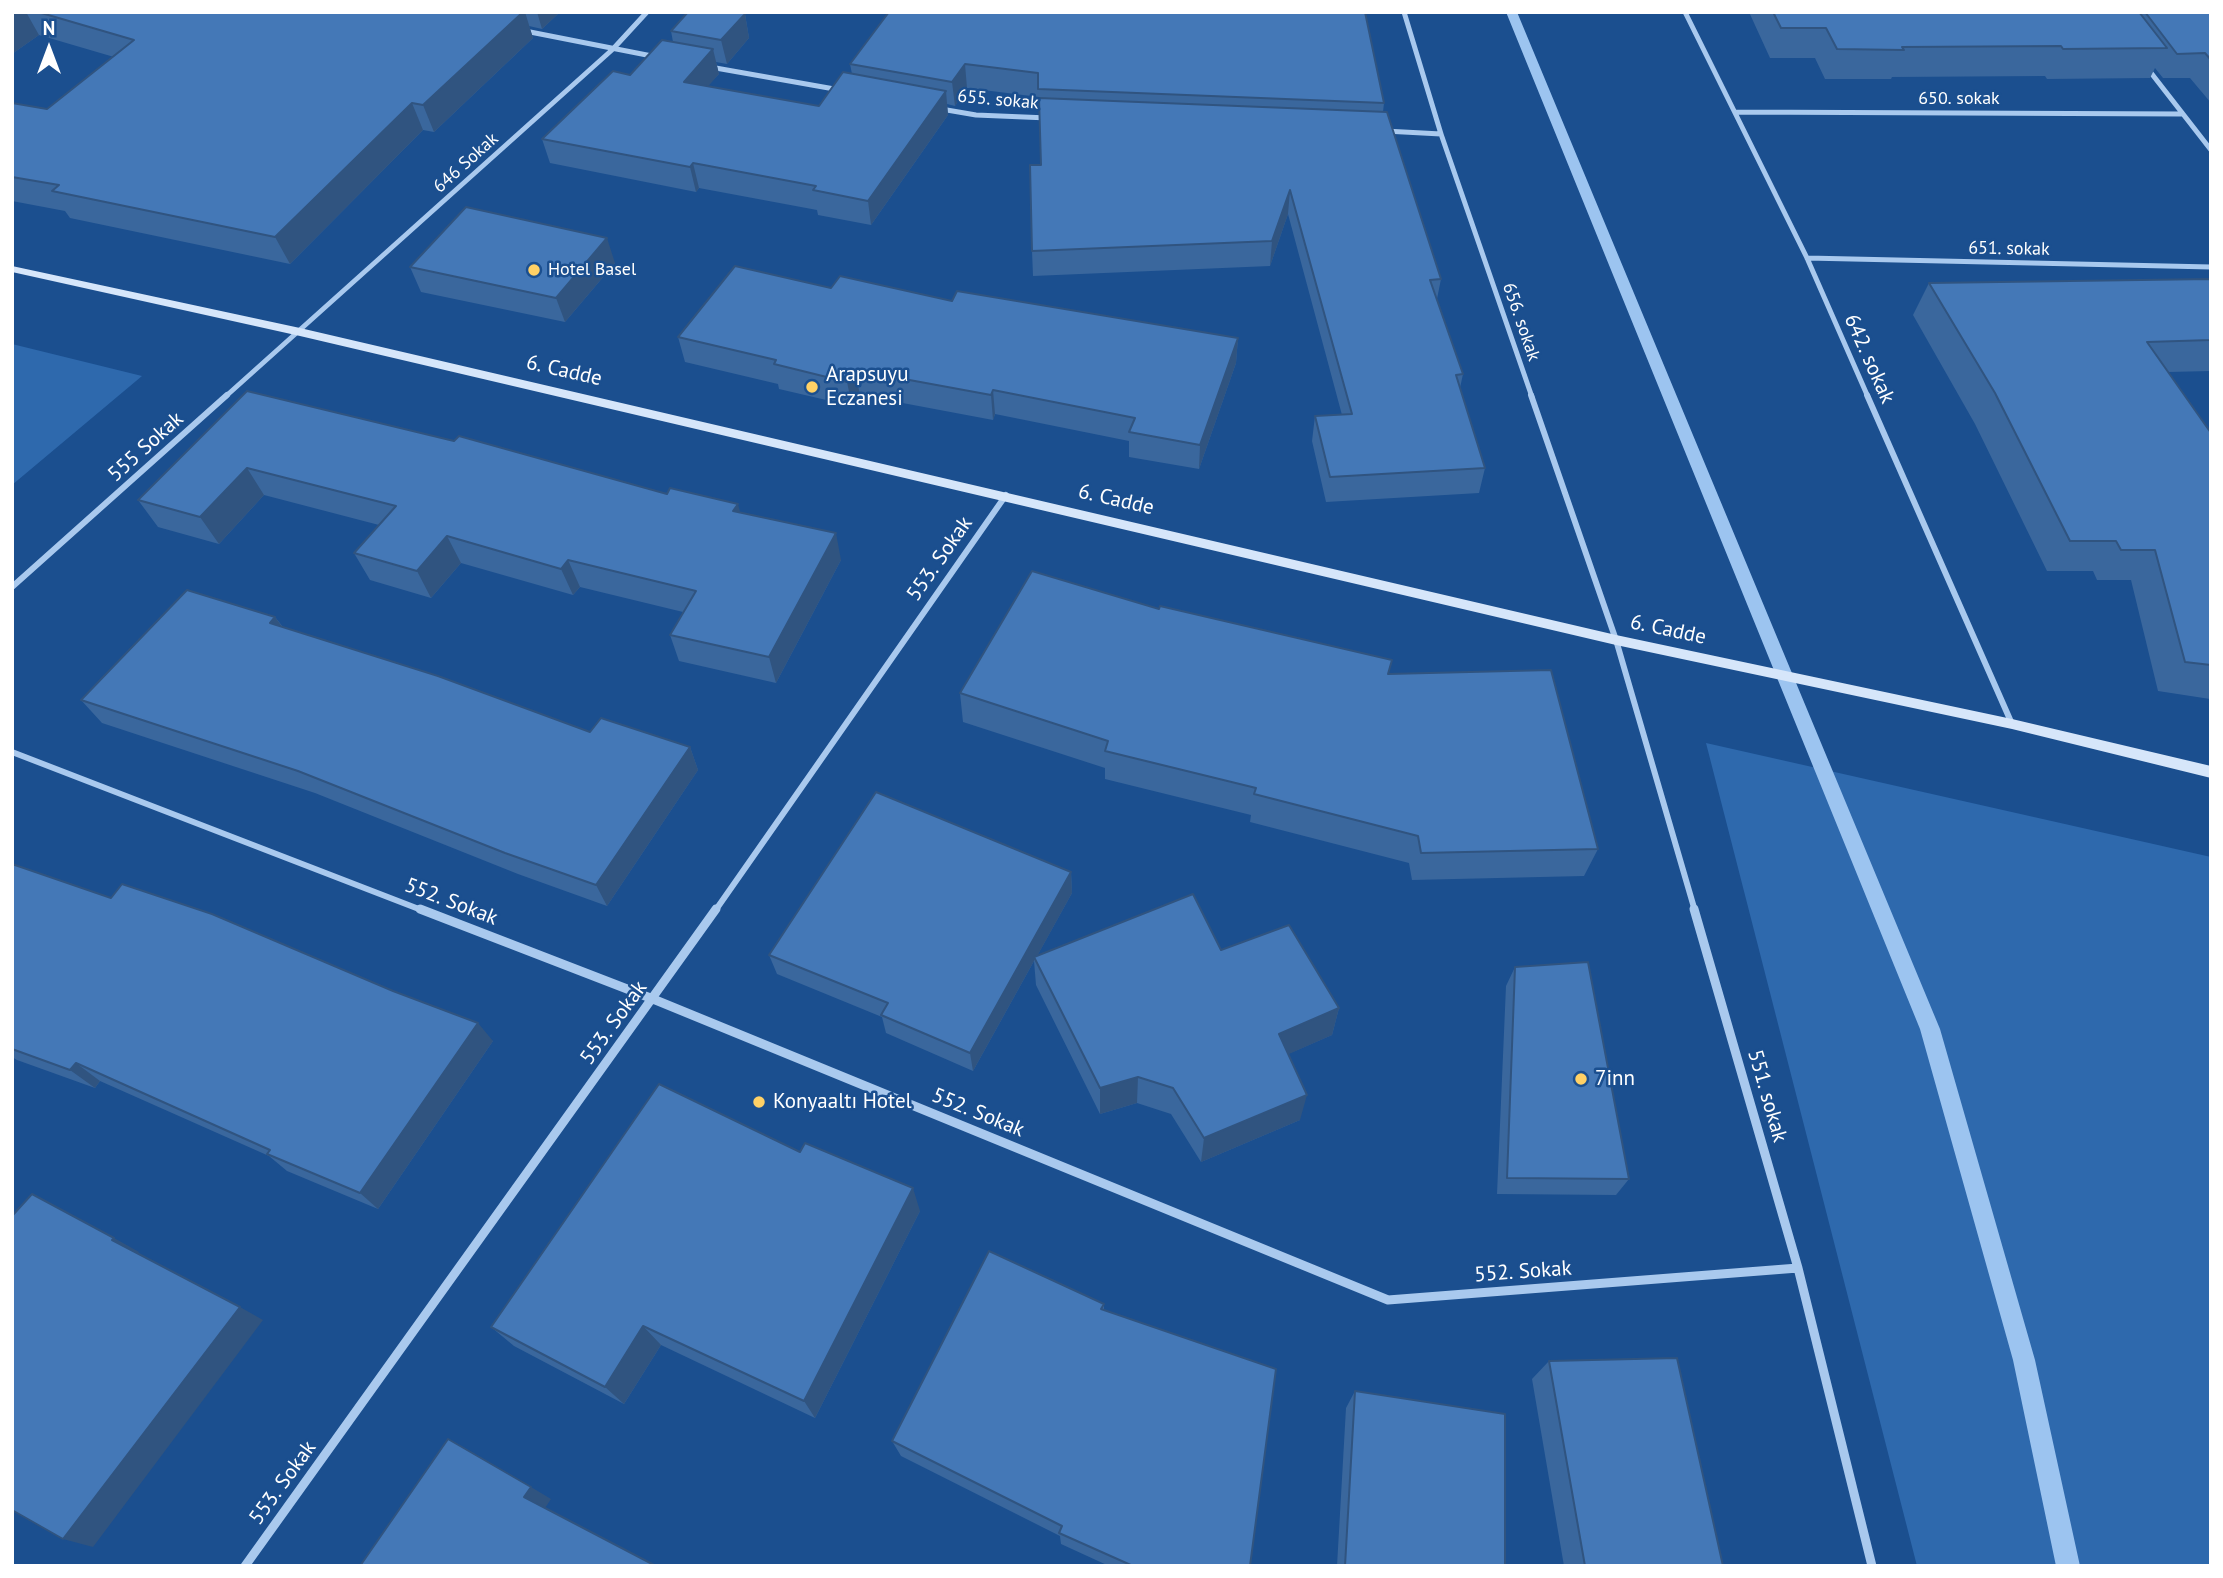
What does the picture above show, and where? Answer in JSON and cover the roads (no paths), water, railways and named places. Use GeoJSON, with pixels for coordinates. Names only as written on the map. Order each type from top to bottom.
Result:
{"type":"FeatureCollection","features":[{"type":"Feature","properties":{"kind":"main road","name":"6. Cadde"},"geometry":{"type":"LineString","coordinates":[[12,269],[300,332],[1006,495],[1616,640],[2012,724],[2211,772]]}},
{"type":"Feature","properties":{"kind":"street","name":"646 Sokak"},"geometry":{"type":"LineString","coordinates":[[300,332],[613,49],[648,12]]}},
{"type":"Feature","properties":{"kind":"street","name":"656. sokak"},"geometry":{"type":"LineString","coordinates":[[1404,12],[1441,134],[1616,640]]}},
{"type":"Feature","properties":{"kind":"street","name":"642. sokak"},"geometry":{"type":"LineString","coordinates":[[1685,12],[1807,258],[2012,724]]}},
{"type":"Feature","properties":{"kind":"street"},"geometry":{"type":"LineString","coordinates":[[517,29],[667,59]]}},
{"type":"Feature","properties":{"kind":"street"},"geometry":{"type":"LineString","coordinates":[[2144,63],[2211,150]]}},
{"type":"Feature","properties":{"kind":"street"},"geometry":{"type":"LineString","coordinates":[[707,66],[842,91]]}},
{"type":"Feature","properties":{"kind":"street","name":"655. sokak"},"geometry":{"type":"LineString","coordinates":[[936,108],[976,115],[1058,118]]}},
{"type":"Feature","properties":{"kind":"street","name":"650. sokak"},"geometry":{"type":"LineString","coordinates":[[1735,112],[2182,114]]}},
{"type":"Feature","properties":{"kind":"street"},"geometry":{"type":"LineString","coordinates":[[1373,131],[1441,134]]}},
{"type":"Feature","properties":{"kind":"street","name":"651. sokak"},"geometry":{"type":"LineString","coordinates":[[1807,258],[2211,267]]}},
{"type":"Feature","properties":{"kind":"street","name":"555 Sokak"},"geometry":{"type":"LineString","coordinates":[[12,587],[300,332]]}},
{"type":"Feature","properties":{"kind":"street","name":"553. Sokak"},"geometry":{"type":"LineString","coordinates":[[245,1566],[653,999],[1006,495]]}},
{"type":"Feature","properties":{"kind":"street","name":"551. sokak"},"geometry":{"type":"LineString","coordinates":[[1616,640],[1798,1268],[1872,1566]]}},
{"type":"Feature","properties":{"kind":"street","name":"552. Sokak"},"geometry":{"type":"LineString","coordinates":[[12,752],[653,999],[1388,1300],[1798,1268]]}},
{"type":"Feature","properties":{"kind":"waterway"},"geometry":{"type":"LineString","coordinates":[[1511,12],[1930,1029],[2024,1360],[2068,1566]]}},
{"type":"Feature","properties":{"kind":"place","name":"Hotel Basel"},"geometry":{"type":"Point","coordinates":[534,270]}},
{"type":"Feature","properties":{"kind":"place","name":"Arapsuyu Eczanesi"},"geometry":{"type":"Point","coordinates":[812,387]}},
{"type":"Feature","properties":{"kind":"place","name":"7inn"},"geometry":{"type":"Point","coordinates":[1581,1079]}},
{"type":"Feature","properties":{"kind":"place","name":"Konyaaltı Hotel"},"geometry":{"type":"Point","coordinates":[759,1102]}}]}
